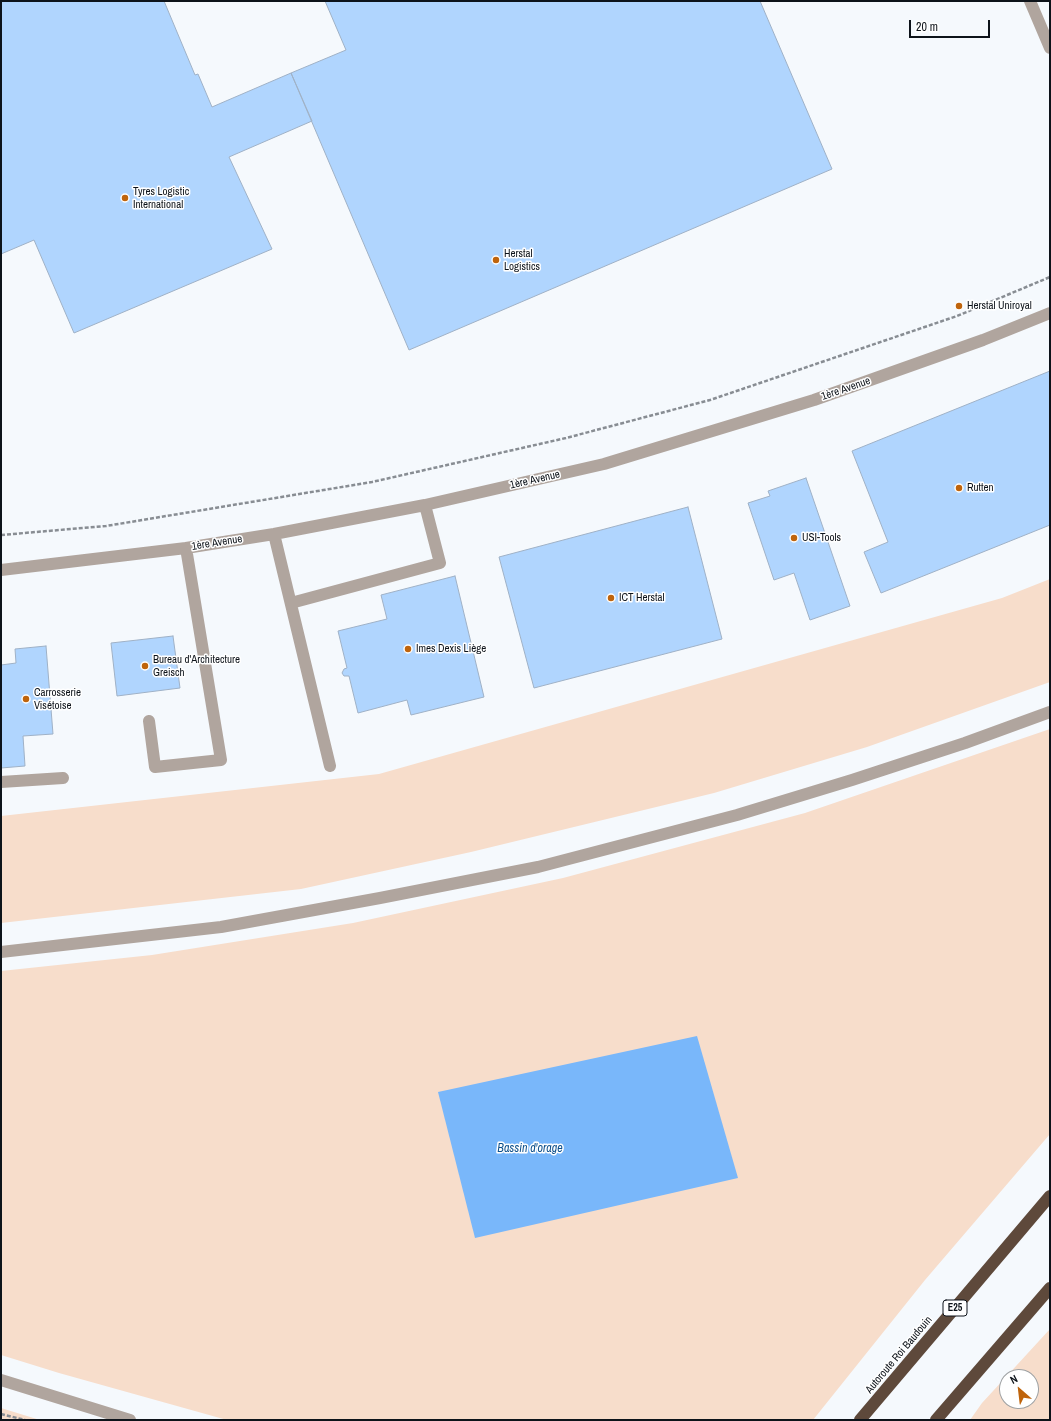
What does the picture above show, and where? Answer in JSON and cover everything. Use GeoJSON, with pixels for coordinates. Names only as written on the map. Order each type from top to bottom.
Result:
{"type":"FeatureCollection","features":[{"type":"Feature","properties":{"kind":"highway","name":"Autoroute Roi Baudouin"},"geometry":{"type":"LineString","coordinates":[[860,1420],[1050,1196]]}},
{"type":"Feature","properties":{"kind":"highway"},"geometry":{"type":"LineString","coordinates":[[936,1420],[1050,1288]]}},
{"type":"Feature","properties":{"kind":"street"},"geometry":{"type":"LineString","coordinates":[[1030,1],[1050,48]]}},
{"type":"Feature","properties":{"kind":"street","name":"1ère Avenue"},"geometry":{"type":"LineString","coordinates":[[1,570],[186,548],[274,534],[425,505],[604,464],[814,400],[983,340],[1050,313]]}},
{"type":"Feature","properties":{"kind":"street"},"geometry":{"type":"LineString","coordinates":[[290,603],[440,563],[425,505]]}},
{"type":"Feature","properties":{"kind":"street"},"geometry":{"type":"LineString","coordinates":[[274,534],[330,766]]}},
{"type":"Feature","properties":{"kind":"street"},"geometry":{"type":"LineString","coordinates":[[149,722],[155,766],[221,760],[186,548]]}},
{"type":"Feature","properties":{"kind":"street"},"geometry":{"type":"LineString","coordinates":[[1,952],[221,927],[538,867],[737,816],[965,743],[1050,712]]}},
{"type":"Feature","properties":{"kind":"street"},"geometry":{"type":"LineString","coordinates":[[1,782],[62,778]]}},
{"type":"Feature","properties":{"kind":"street"},"geometry":{"type":"LineString","coordinates":[[1,1380],[130,1420]]}},
{"type":"Feature","properties":{"kind":"path"},"geometry":{"type":"LineString","coordinates":[[1,535],[106,526],[372,482],[566,438],[710,400],[957,316],[1050,277]]}},
{"type":"Feature","properties":{"kind":"path"},"geometry":{"type":"LineString","coordinates":[[1,1414],[25,1420]]}},
{"type":"Feature","properties":{"kind":"shaded area"},"geometry":{"type":"Polygon","coordinates":[[[1050,579],[1050,682],[867,747],[714,793],[471,852],[301,889],[1,923],[1,816],[379,774],[1002,598],[1050,579]]]}},
{"type":"Feature","properties":{"kind":"shaded area"},"geometry":{"type":"Polygon","coordinates":[[[1050,729],[1050,1134],[925,1280],[813,1420],[227,1420],[59,1373],[1,1355],[1,971],[152,955],[353,923],[563,878],[805,813],[1050,729]]]}},
{"type":"Feature","properties":{"kind":"shaded area"},"geometry":{"type":"Polygon","coordinates":[[[1050,1329],[1050,1420],[970,1420],[982,1403],[999,1384],[999,1409],[1039,1409],[1039,1369],[1013,1369],[1050,1329]]]}},
{"type":"Feature","properties":{"kind":"shaded area"},"geometry":{"type":"Polygon","coordinates":[[[1,1408],[40,1420],[1,1420],[1,1408]]]}},
{"type":"Feature","properties":{"kind":"water","name":"Bassin d'orage"},"geometry":{"type":"Polygon","coordinates":[[[697,1036],[738,1178],[475,1238],[438,1092],[697,1036]]]}},
{"type":"Feature","properties":{"kind":"building","name":"Tyres Logistic International"},"geometry":{"type":"Polygon","coordinates":[[[1,1],[164,1],[195,75],[198,74],[212,107],[291,73],[312,121],[229,157],[272,249],[74,333],[34,240],[1,254],[1,1]]]}},
{"type":"Feature","properties":{"kind":"building","name":"Herstal Logistics"},"geometry":{"type":"Polygon","coordinates":[[[325,1],[760,1],[832,169],[409,350],[291,73],[346,50],[325,1]]]}},
{"type":"Feature","properties":{"kind":"building","name":"Rutten"},"geometry":{"type":"Polygon","coordinates":[[[1050,371],[1050,525],[881,593],[864,552],[888,542],[852,451],[1050,371]]]}},
{"type":"Feature","properties":{"kind":"building","name":"USI-Tools"},"geometry":{"type":"Polygon","coordinates":[[[806,478],[850,606],[810,620],[794,573],[774,580],[748,503],[770,496],[768,491],[806,478]]]}},
{"type":"Feature","properties":{"kind":"building","name":"ICT Herstal"},"geometry":{"type":"Polygon","coordinates":[[[688,507],[722,639],[534,688],[499,557],[688,507]]]}},
{"type":"Feature","properties":{"kind":"building","name":"Imes Dexis Liège"},"geometry":{"type":"Polygon","coordinates":[[[455,576],[484,697],[411,715],[407,700],[358,713],[349,676],[344,676],[342,673],[344,669],[347,668],[338,631],[387,619],[381,595],[455,576]]]}},
{"type":"Feature","properties":{"kind":"building","name":"Bureau d'Architecture Greisch"},"geometry":{"type":"Polygon","coordinates":[[[173,636],[180,688],[117,696],[111,643],[173,636]]]}},
{"type":"Feature","properties":{"kind":"building","name":"Carrosserie Visétoise"},"geometry":{"type":"Polygon","coordinates":[[[46,646],[53,734],[23,736],[25,766],[1,768],[1,665],[16,663],[15,649],[46,646]]]}},
{"type":"Feature","properties":{"kind":"place","name":"Tyres Logistic International"},"geometry":{"type":"Point","coordinates":[125,198]}},
{"type":"Feature","properties":{"kind":"place","name":"Herstal Logistics"},"geometry":{"type":"Point","coordinates":[496,260]}},
{"type":"Feature","properties":{"kind":"place","name":"Herstal Uniroyal"},"geometry":{"type":"Point","coordinates":[959,306]}},
{"type":"Feature","properties":{"kind":"place","name":"Rutten"},"geometry":{"type":"Point","coordinates":[959,488]}},
{"type":"Feature","properties":{"kind":"place","name":"USI-Tools"},"geometry":{"type":"Point","coordinates":[794,538]}},
{"type":"Feature","properties":{"kind":"place","name":"ICT Herstal"},"geometry":{"type":"Point","coordinates":[611,598]}},
{"type":"Feature","properties":{"kind":"place","name":"Imes Dexis Liège"},"geometry":{"type":"Point","coordinates":[408,649]}},
{"type":"Feature","properties":{"kind":"place","name":"Bureau d'Architecture Greisch"},"geometry":{"type":"Point","coordinates":[145,666]}},
{"type":"Feature","properties":{"kind":"place","name":"Carrosserie Visétoise"},"geometry":{"type":"Point","coordinates":[26,699]}}]}
